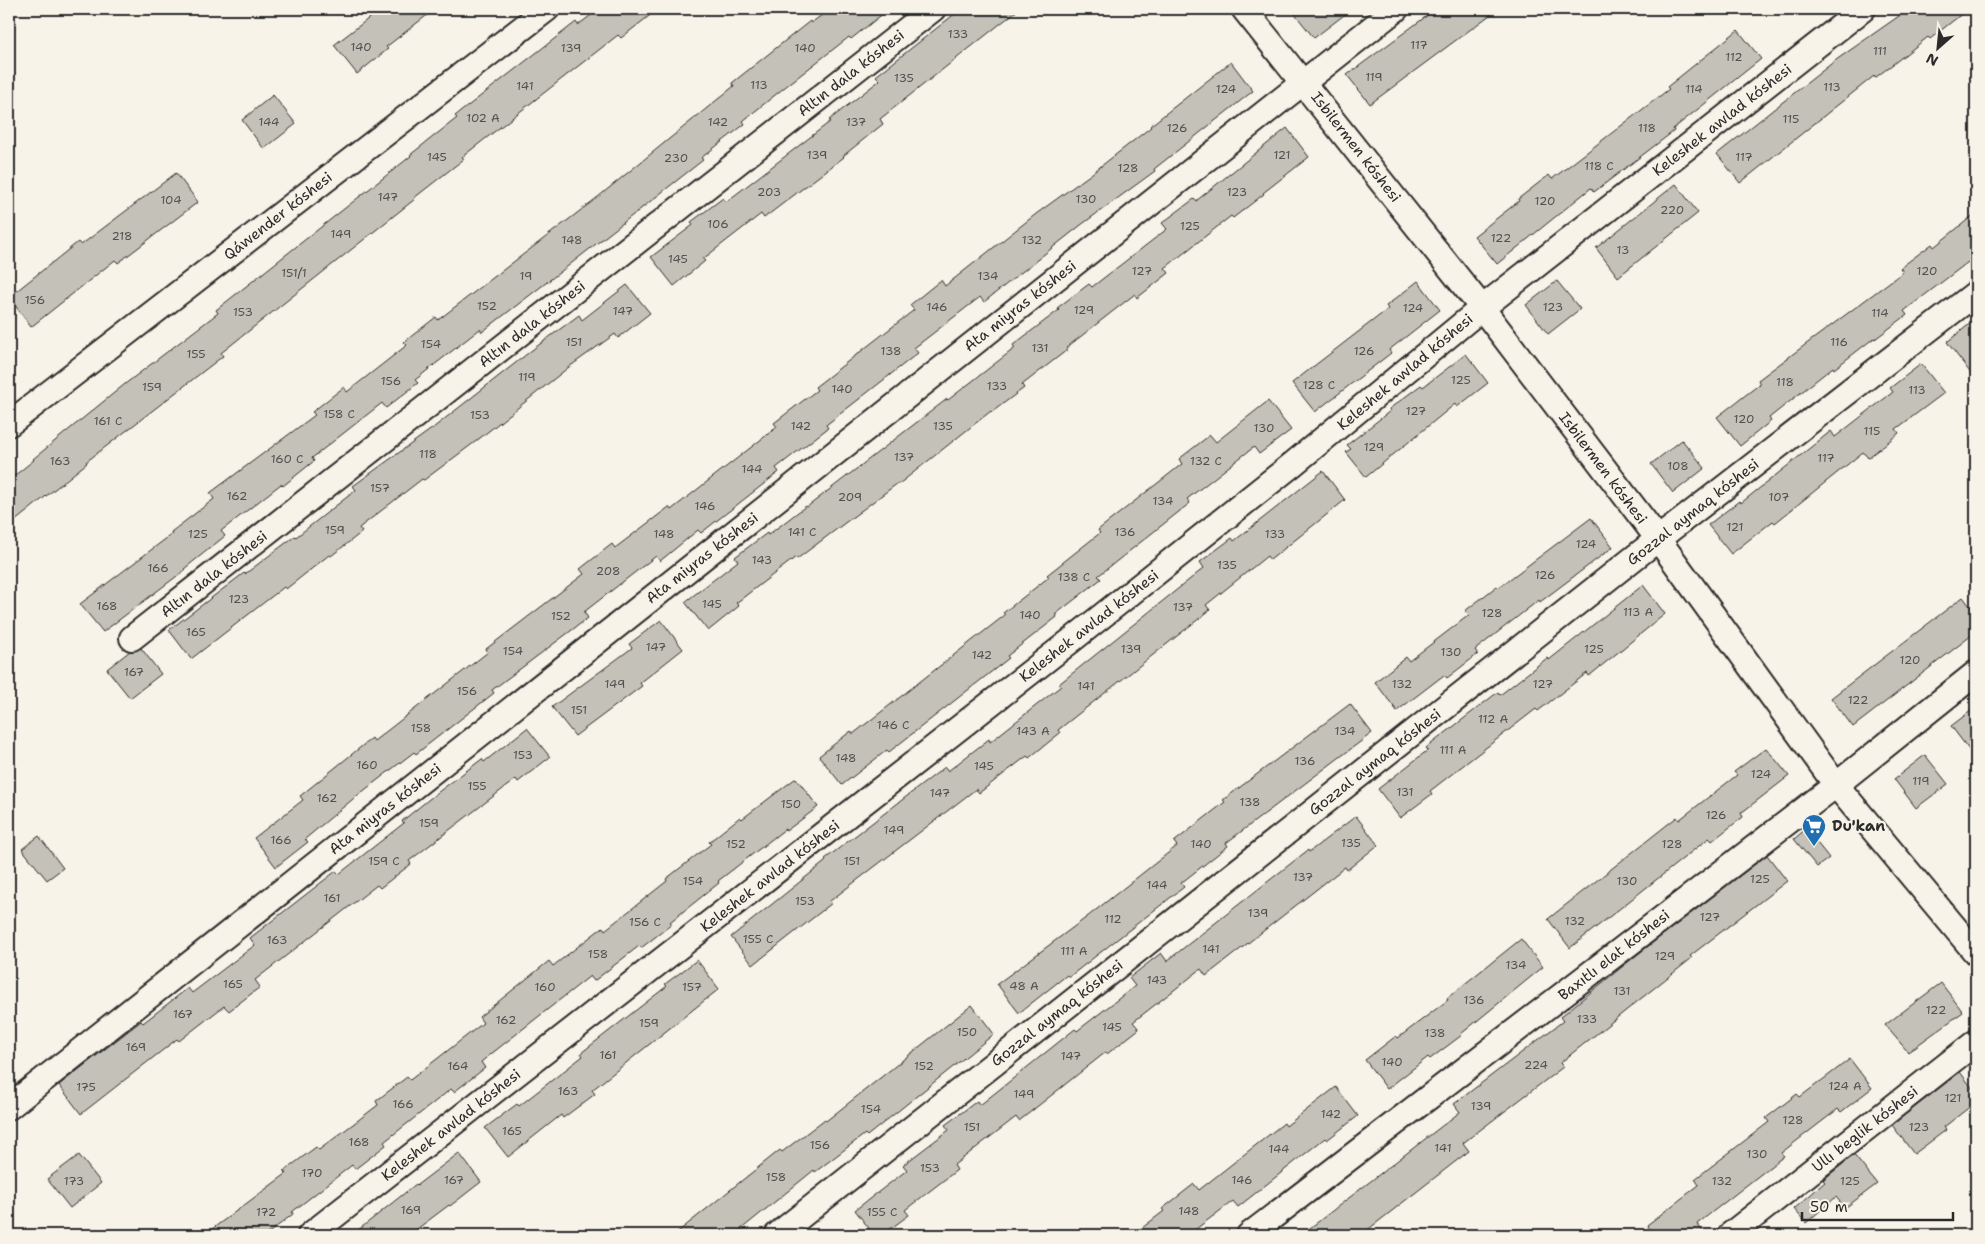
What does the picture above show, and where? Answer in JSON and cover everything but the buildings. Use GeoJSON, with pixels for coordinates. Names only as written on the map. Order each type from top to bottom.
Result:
{"type":"FeatureCollection","features":[{"type":"Feature","properties":{"kind":"street","name":"Qáwender kóshesi"},"geometry":{"type":"LineString","coordinates":[[9,424],[547,9]]}},
{"type":"Feature","properties":{"kind":"street","name":"Altın dala kóshesi"},"geometry":{"type":"LineString","coordinates":[[132,638],[933,9]]}},
{"type":"Feature","properties":{"kind":"street","name":"Isbilermen kóshesi"},"geometry":{"type":"LineString","coordinates":[[1244,9],[1304,81],[1482,308],[1658,539],[1836,785],[1976,953]]}},
{"type":"Feature","properties":{"kind":"street","name":"Ata miyras kóshesi"},"geometry":{"type":"LineString","coordinates":[[9,1107],[1396,9]]}},
{"type":"Feature","properties":{"kind":"street","name":"Keleshek awlad kóshesi"},"geometry":{"type":"LineString","coordinates":[[310,1235],[1080,633],[1293,464],[1482,308],[1863,9]]}},
{"type":"Feature","properties":{"kind":"street","name":"Gozzal aymaq kóshesi"},"geometry":{"type":"LineString","coordinates":[[777,1235],[1658,539],[1976,293]]}},
{"type":"Feature","properties":{"kind":"street","name":"Baxıtlı elat kóshesi"},"geometry":{"type":"LineString","coordinates":[[1250,1235],[1836,785],[1976,673]]}},
{"type":"Feature","properties":{"kind":"street","name":"Ullı beglik kóshesi"},"geometry":{"type":"LineString","coordinates":[[1730,1235],[1976,1042]]}},
{"type":"Feature","properties":{"kind":"place","name":"Du'kan"},"geometry":{"type":"Point","coordinates":[1814,847]}}]}
